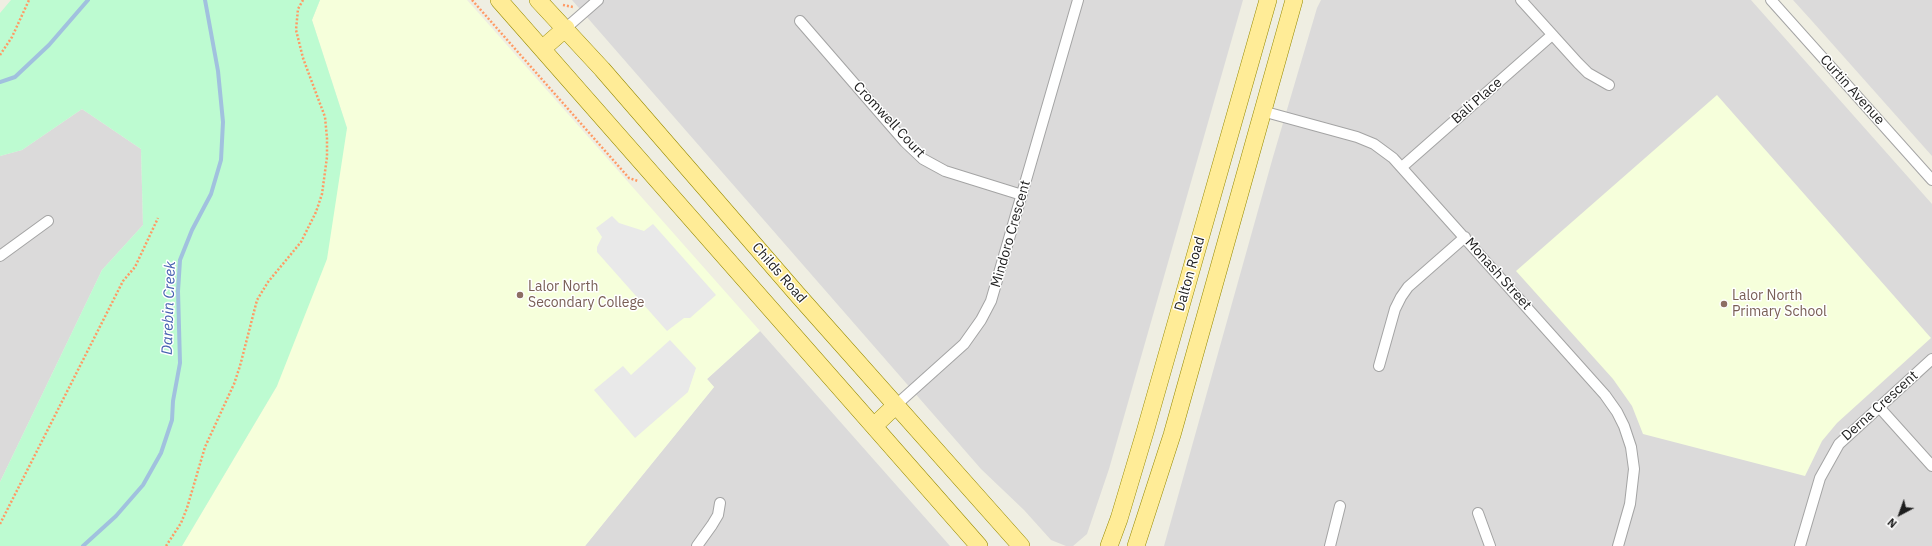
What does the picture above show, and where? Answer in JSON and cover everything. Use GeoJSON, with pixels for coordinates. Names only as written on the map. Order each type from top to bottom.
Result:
{"type":"FeatureCollection","features":[{"type":"Feature","properties":{"kind":"main road"},"geometry":{"type":"LineString","coordinates":[[499,0],[979,546]]}},
{"type":"Feature","properties":{"kind":"main road","name":"Childs Road"},"geometry":{"type":"LineString","coordinates":[[538,0],[566,28],[1021,546]]}},
{"type":"Feature","properties":{"kind":"main road","name":"Dalton Road"},"geometry":{"type":"LineString","coordinates":[[1109,546],[1119,519],[1145,432],[1268,0]]}},
{"type":"Feature","properties":{"kind":"main road","name":"Dalton Road"},"geometry":{"type":"LineString","coordinates":[[1136,546],[1172,435],[1294,0]]}},
{"type":"Feature","properties":{"kind":"main road"},"geometry":{"type":"LineString","coordinates":[[542,49],[566,28]]}},
{"type":"Feature","properties":{"kind":"main road","name":"Monash Street"},"geometry":{"type":"LineString","coordinates":[[1238,104],[1262,111]]}},
{"type":"Feature","properties":{"kind":"main road","name":"Mindoro Crescent"},"geometry":{"type":"LineString","coordinates":[[874,426],[896,405]]}},
{"type":"Feature","properties":{"kind":"main road"},"geometry":{"type":"LineString","coordinates":[[1006,529],[1029,546]]}},
{"type":"Feature","properties":{"kind":"street"},"geometry":{"type":"LineString","coordinates":[[566,28],[598,0]]}},
{"type":"Feature","properties":{"kind":"street","name":"Mindoro Crescent"},"geometry":{"type":"LineString","coordinates":[[896,405],[950,359],[964,344],[982,320],[998,283],[1078,0]]}},
{"type":"Feature","properties":{"kind":"street"},"geometry":{"type":"LineString","coordinates":[[1521,0],[1588,73],[1609,85]]}},
{"type":"Feature","properties":{"kind":"street","name":"Curtin Avenue"},"geometry":{"type":"LineString","coordinates":[[1771,0],[1932,180]]}},
{"type":"Feature","properties":{"kind":"street","name":"Cromwell Court"},"geometry":{"type":"LineString","coordinates":[[800,21],[905,142],[923,158],[945,171],[1022,195]]}},
{"type":"Feature","properties":{"kind":"street","name":"Bali Place"},"geometry":{"type":"LineString","coordinates":[[1402,167],[1552,35]]}},
{"type":"Feature","properties":{"kind":"street","name":"Monash Street"},"geometry":{"type":"LineString","coordinates":[[1262,111],[1357,137],[1384,150],[1402,167],[1605,395],[1617,412],[1624,426],[1631,446],[1634,469],[1633,489],[1618,546]]}},
{"type":"Feature","properties":{"kind":"street"},"geometry":{"type":"LineString","coordinates":[[0,256],[48,221]]}},
{"type":"Feature","properties":{"kind":"street"},"geometry":{"type":"LineString","coordinates":[[1379,366],[1395,309],[1401,297],[1408,287],[1465,237]]}},
{"type":"Feature","properties":{"kind":"street","name":"Derna Crescent"},"geometry":{"type":"LineString","coordinates":[[1800,546],[1820,478],[1839,444],[1932,359]]}},
{"type":"Feature","properties":{"kind":"street"},"geometry":{"type":"LineString","coordinates":[[1879,407],[1932,466]]}},
{"type":"Feature","properties":{"kind":"street"},"geometry":{"type":"LineString","coordinates":[[697,546],[718,515],[720,503]]}},
{"type":"Feature","properties":{"kind":"street"},"geometry":{"type":"LineString","coordinates":[[1330,546],[1340,506]]}},
{"type":"Feature","properties":{"kind":"street"},"geometry":{"type":"LineString","coordinates":[[1478,513],[1490,546]]}},
{"type":"Feature","properties":{"kind":"path"},"geometry":{"type":"LineString","coordinates":[[0,55],[12,37],[29,0]]}},
{"type":"Feature","properties":{"kind":"path"},"geometry":{"type":"LineString","coordinates":[[166,546],[181,523],[187,508],[205,447],[234,384],[257,300],[268,282],[301,242],[316,212],[322,194],[328,138],[325,117],[303,58],[296,30],[298,9],[302,0]]}},
{"type":"Feature","properties":{"kind":"path"},"geometry":{"type":"LineString","coordinates":[[472,0],[629,178]]}},
{"type":"Feature","properties":{"kind":"path"},"geometry":{"type":"LineString","coordinates":[[0,524],[123,281],[135,267],[158,218]]}},
{"type":"Feature","properties":{"kind":"shaded area"},"geometry":{"type":"Polygon","coordinates":[[[11,0],[320,0],[312,20],[347,128],[327,259],[277,386],[182,546],[0,546],[0,482],[102,270],[143,225],[141,149],[82,109],[22,150],[0,156],[0,13],[11,0]]]}},
{"type":"Feature","properties":{"kind":"shaded area","name":"Lalor North Secondary College"},"geometry":{"type":"Polygon","coordinates":[[[320,0],[467,0],[760,331],[707,379],[714,387],[585,546],[182,546],[277,386],[347,128],[312,20],[320,0]]]}},
{"type":"Feature","properties":{"kind":"shaded area"},"geometry":{"type":"Polygon","coordinates":[[[572,0],[1243,0],[1109,469],[1087,534],[1073,546],[1066,546],[1051,540],[1024,510],[981,469],[572,0]]]}},
{"type":"Feature","properties":{"kind":"shaded area"},"geometry":{"type":"Polygon","coordinates":[[[1321,0],[1751,0],[1932,204],[1932,546],[1164,546],[1273,157],[1317,8],[1321,0]]]}},
{"type":"Feature","properties":{"kind":"shaded area"},"geometry":{"type":"Polygon","coordinates":[[[1793,0],[1932,0],[1932,156],[1812,21],[1793,0]]]}},
{"type":"Feature","properties":{"kind":"shaded area","name":"Lalor North Primary School"},"geometry":{"type":"Polygon","coordinates":[[[1717,95],[1931,338],[1837,423],[1822,441],[1805,476],[1643,434],[1632,406],[1613,379],[1516,271],[1717,95]]]}},
{"type":"Feature","properties":{"kind":"shaded area"},"geometry":{"type":"Polygon","coordinates":[[[82,109],[141,149],[143,225],[102,270],[0,482],[0,156],[22,150],[82,109]]]}},
{"type":"Feature","properties":{"kind":"shaded area"},"geometry":{"type":"Polygon","coordinates":[[[612,216],[619,223],[644,231],[653,224],[716,295],[690,318],[684,318],[667,331],[597,252],[597,247],[602,237],[596,228],[612,216]]]}},
{"type":"Feature","properties":{"kind":"shaded area"},"geometry":{"type":"Polygon","coordinates":[[[760,331],[950,546],[585,546],[714,387],[707,379],[760,331]]]}},
{"type":"Feature","properties":{"kind":"shaded area"},"geometry":{"type":"Polygon","coordinates":[[[670,340],[696,368],[688,392],[635,438],[594,390],[623,366],[631,375],[670,340]]]}},
{"type":"Feature","properties":{"kind":"waterway"},"geometry":{"type":"LineString","coordinates":[[0,82],[15,77],[49,45],[88,0]]}},
{"type":"Feature","properties":{"kind":"waterway","name":"Darebin Creek"},"geometry":{"type":"LineString","coordinates":[[83,546],[116,516],[143,485],[161,453],[172,420],[173,401],[180,363],[178,291],[180,260],[192,230],[211,194],[221,160],[223,122],[218,71],[205,0]]}},
{"type":"Feature","properties":{"kind":"place","name":"Lalor North Secondary College"},"geometry":{"type":"Point","coordinates":[520,295]}},
{"type":"Feature","properties":{"kind":"place","name":"Lalor North Primary School"},"geometry":{"type":"Point","coordinates":[1724,304]}}]}
